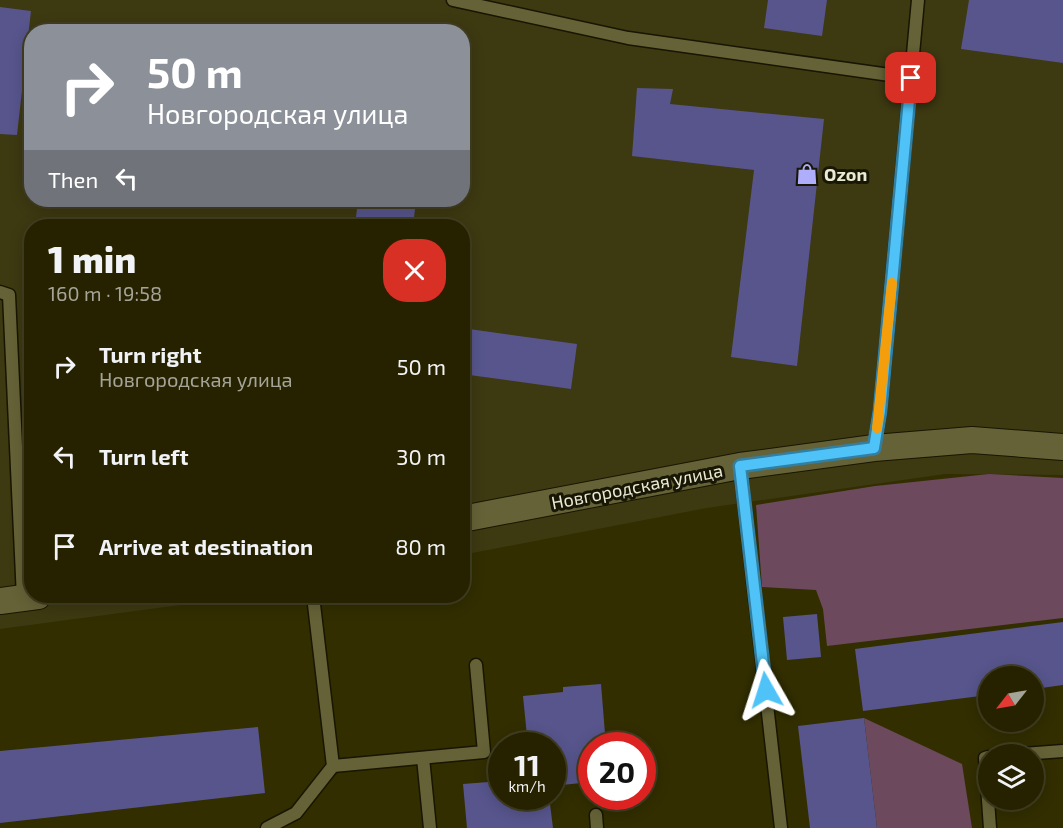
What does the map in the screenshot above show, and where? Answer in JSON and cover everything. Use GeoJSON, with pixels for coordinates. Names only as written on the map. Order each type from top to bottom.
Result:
{"type":"FeatureCollection","features":[{"type":"Feature","properties":{"kind":"street","name":"Новгородская улица"},"geometry":{"type":"LineString","coordinates":[[470,517],[740,466],[874,448],[972,440],[1063,447]]}},
{"type":"Feature","properties":{"kind":"lane"},"geometry":{"type":"LineString","coordinates":[[453,0],[628,38],[911,78]]}},
{"type":"Feature","properties":{"kind":"lane"},"geometry":{"type":"LineString","coordinates":[[874,448],[881,400],[918,0]]}},
{"type":"Feature","properties":{"kind":"lane"},"geometry":{"type":"LineString","coordinates":[[0,292],[9,294],[20,598]]}},
{"type":"Feature","properties":{"kind":"lane"},"geometry":{"type":"LineString","coordinates":[[740,466],[781,828]]}},
{"type":"Feature","properties":{"kind":"lane"},"geometry":{"type":"LineString","coordinates":[[267,828],[297,813],[333,766],[314,603]]}},
{"type":"Feature","properties":{"kind":"lane"},"geometry":{"type":"LineString","coordinates":[[333,766],[484,752],[476,665]]}},
{"type":"Feature","properties":{"kind":"lane"},"geometry":{"type":"LineString","coordinates":[[1044,752],[1063,751]]}},
{"type":"Feature","properties":{"kind":"lane"},"geometry":{"type":"LineString","coordinates":[[423,758],[430,828]]}},
{"type":"Feature","properties":{"kind":"lane"},"geometry":{"type":"LineString","coordinates":[[989,810],[990,828]]}},
{"type":"Feature","properties":{"kind":"shaded area"},"geometry":{"type":"Polygon","coordinates":[[[0,0],[1063,0],[1063,475],[945,474],[707,508],[470,553],[470,219],[24,219],[24,603],[195,603],[0,629],[0,0]]]}},
{"type":"Feature","properties":{"kind":"shaded area"},"geometry":{"type":"Polygon","coordinates":[[[989,474],[1063,478],[1063,618],[827,646],[823,609],[816,590],[762,587],[756,505],[875,486],[989,474]]]}},
{"type":"Feature","properties":{"kind":"shaded area"},"geometry":{"type":"Polygon","coordinates":[[[864,718],[962,764],[972,828],[877,828],[864,718]]]}},
{"type":"Feature","properties":{"kind":"building"},"geometry":{"type":"Polygon","coordinates":[[[768,0],[827,0],[822,36],[764,28],[768,0]]]}},
{"type":"Feature","properties":{"kind":"building"},"geometry":{"type":"Polygon","coordinates":[[[969,0],[1063,0],[1063,63],[961,49],[969,0]]]}},
{"type":"Feature","properties":{"kind":"building"},"geometry":{"type":"Polygon","coordinates":[[[0,7],[31,11],[30,24],[24,24],[24,73],[17,135],[0,134],[0,7]]]}},
{"type":"Feature","properties":{"kind":"building"},"geometry":{"type":"Polygon","coordinates":[[[637,88],[673,89],[670,104],[824,119],[797,366],[731,357],[754,170],[632,156],[637,88]]]}},
{"type":"Feature","properties":{"kind":"building"},"geometry":{"type":"Polygon","coordinates":[[[357,207],[415,207],[414,219],[356,219],[357,207]]]}},
{"type":"Feature","properties":{"kind":"building"},"geometry":{"type":"Polygon","coordinates":[[[470,329],[577,344],[571,389],[470,375],[470,329]]]}},
{"type":"Feature","properties":{"kind":"building"},"geometry":{"type":"Polygon","coordinates":[[[817,614],[821,657],[787,660],[783,617],[817,614]]]}},
{"type":"Feature","properties":{"kind":"building"},"geometry":{"type":"Polygon","coordinates":[[[1063,622],[1063,685],[1044,688],[1044,666],[978,666],[978,696],[863,711],[855,649],[1063,622]]]}},
{"type":"Feature","properties":{"kind":"building"},"geometry":{"type":"Polygon","coordinates":[[[601,684],[605,732],[578,732],[578,783],[566,785],[566,732],[527,732],[523,696],[563,692],[563,687],[601,684]]]}},
{"type":"Feature","properties":{"kind":"building"},"geometry":{"type":"Polygon","coordinates":[[[864,718],[877,828],[810,828],[798,726],[864,718]]]}},
{"type":"Feature","properties":{"kind":"building"},"geometry":{"type":"Polygon","coordinates":[[[258,727],[265,793],[0,823],[0,751],[258,727]]]}},
{"type":"Feature","properties":{"kind":"building"},"geometry":{"type":"Polygon","coordinates":[[[488,782],[488,810],[551,810],[553,828],[467,828],[463,784],[488,782]]]}},
{"type":"Feature","properties":{"kind":"slow traffic"},"geometry":{"type":"LineString","coordinates":[[877,428],[892,283]]}},
{"type":"Feature","properties":{"kind":"place","name":"Ozon"},"geometry":{"type":"Point","coordinates":[807,174]}},
{"type":"Feature","properties":{"kind":"route"},"geometry":{"type":"LineString","coordinates":[[766,690],[740,466],[874,448],[880,411],[911,78]]}}]}
